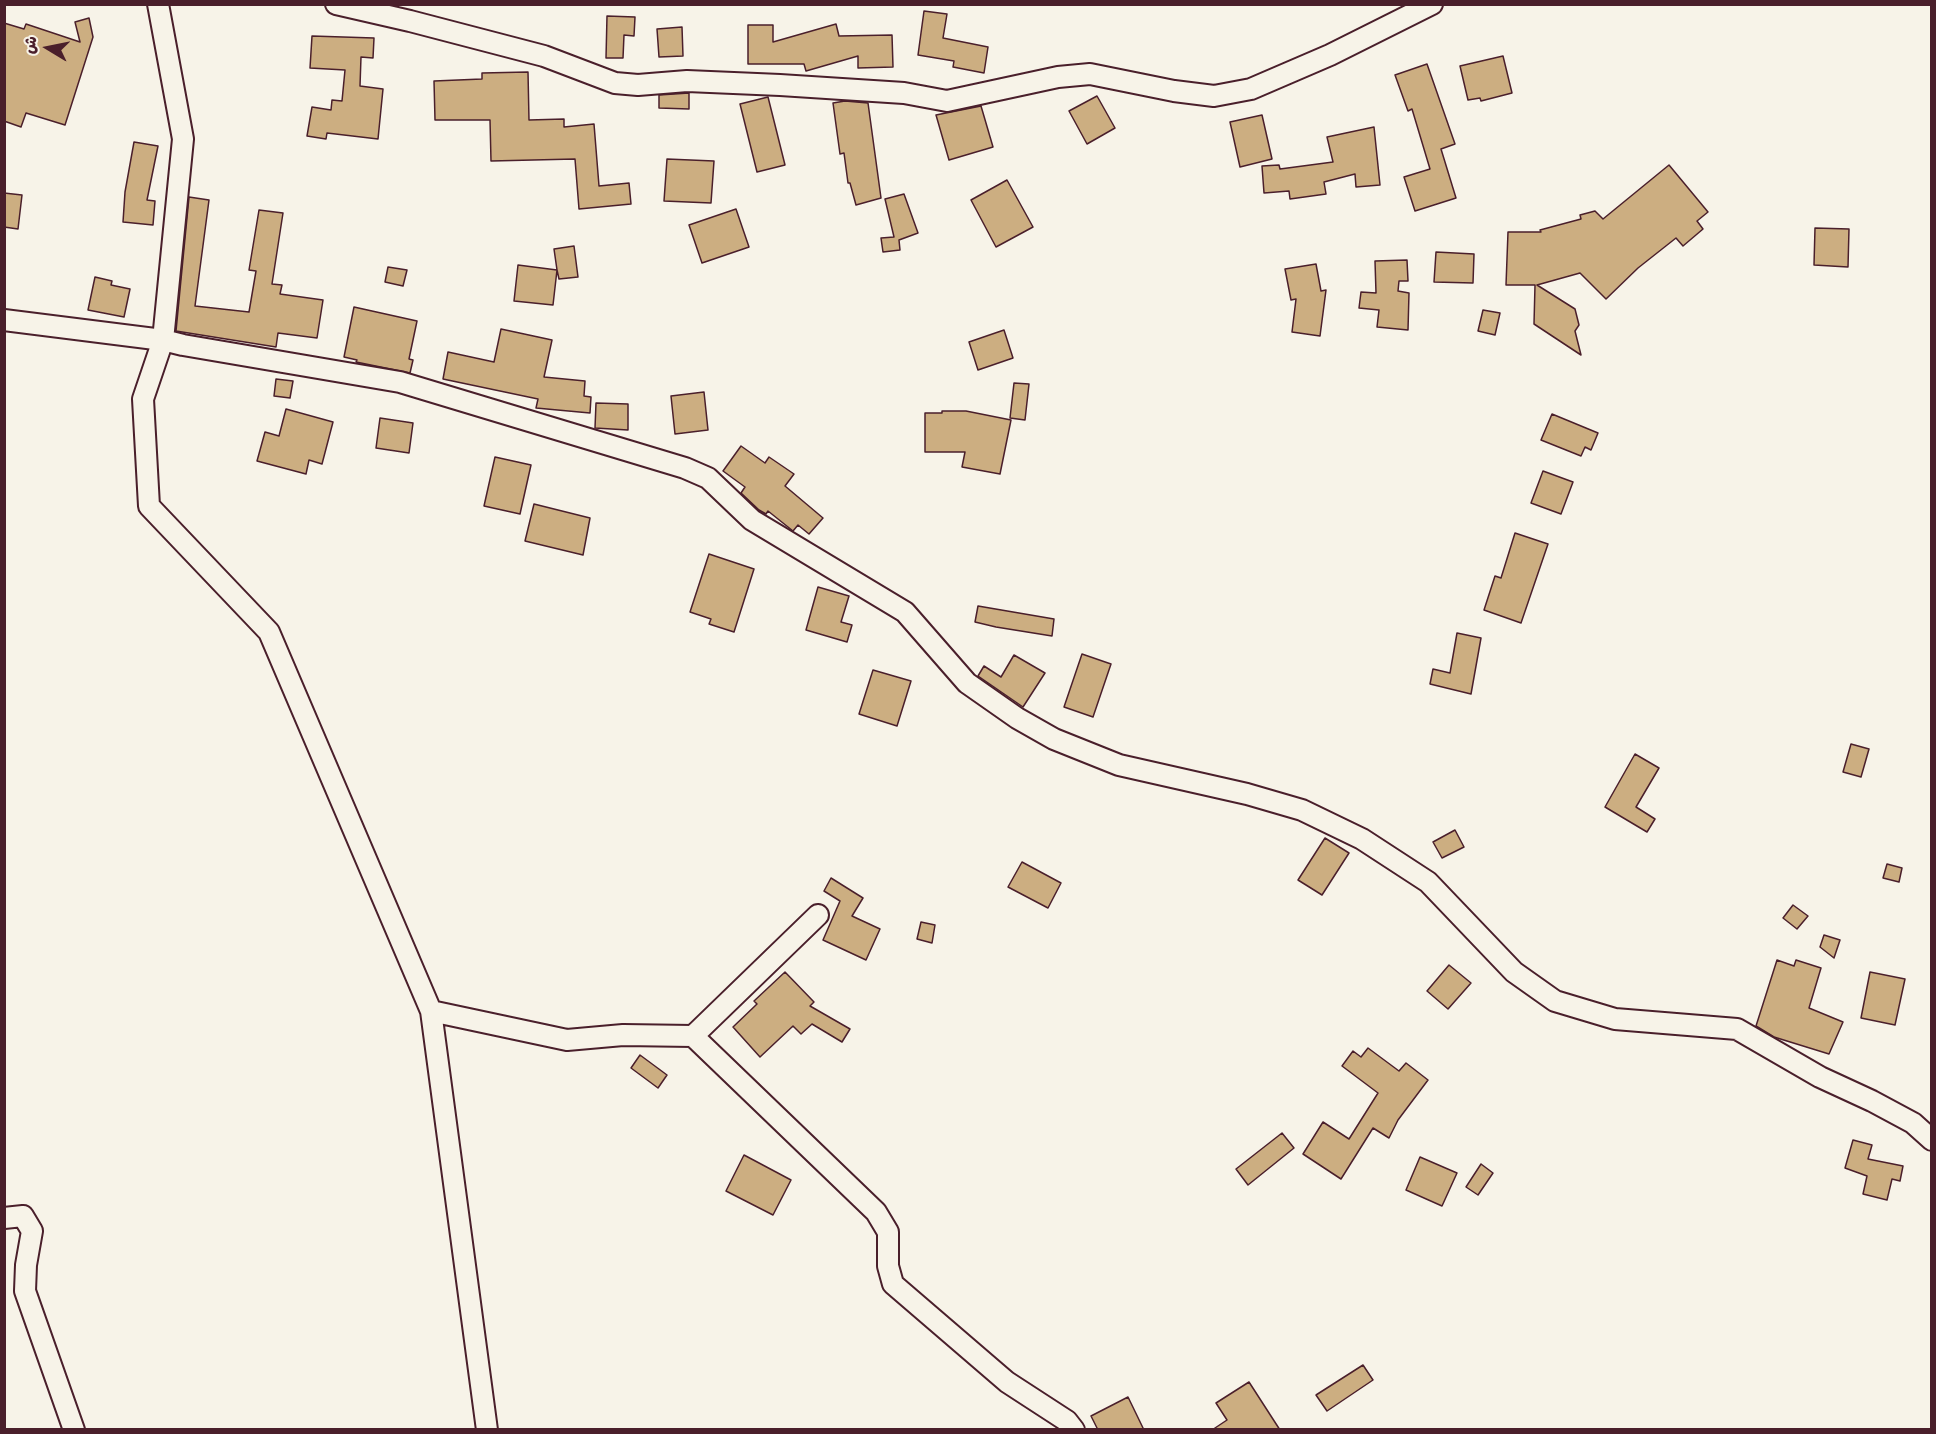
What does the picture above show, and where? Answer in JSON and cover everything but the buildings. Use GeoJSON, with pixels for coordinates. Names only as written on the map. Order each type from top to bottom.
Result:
{"type":"FeatureCollection","features":[{"type":"Feature","properties":{"kind":"street"},"geometry":{"type":"LineString","coordinates":[[158,4],[183,139],[163,340],[142,399],[149,506],[269,632],[430,1011],[487,1430]]}},
{"type":"Feature","properties":{"kind":"street"},"geometry":{"type":"LineString","coordinates":[[336,4],[544,56],[615,83],[638,85],[687,81],[780,85],[904,93],[947,101],[1058,77],[1090,74],[1174,91],[1214,96],[1251,89],[1330,55],[1432,4]]}},
{"type":"Feature","properties":{"kind":"street"},"geometry":{"type":"LineString","coordinates":[[4,320],[163,340],[400,382],[685,468],[708,478],[752,520],[906,612],[967,683],[1017,718],[1054,739],[1119,765],[1246,794],[1302,810],[1362,839],[1428,882],[1514,972],[1555,1001],[1615,1019],[1737,1029],[1820,1077],[1913,1123],[1932,1140]]}},
{"type":"Feature","properties":{"kind":"street"},"geometry":{"type":"LineString","coordinates":[[693,1036],[818,915]]}},
{"type":"Feature","properties":{"kind":"street"},"geometry":{"type":"LineString","coordinates":[[430,1011],[567,1040],[623,1035],[693,1036],[876,1212],[888,1232],[888,1266],[893,1284],[1007,1382],[1067,1422],[1074,1430]]}},
{"type":"Feature","properties":{"kind":"street"},"geometry":{"type":"LineString","coordinates":[[4,1218],[22,1216],[32,1231],[26,1265],[25,1291],[74,1430]]}}]}
